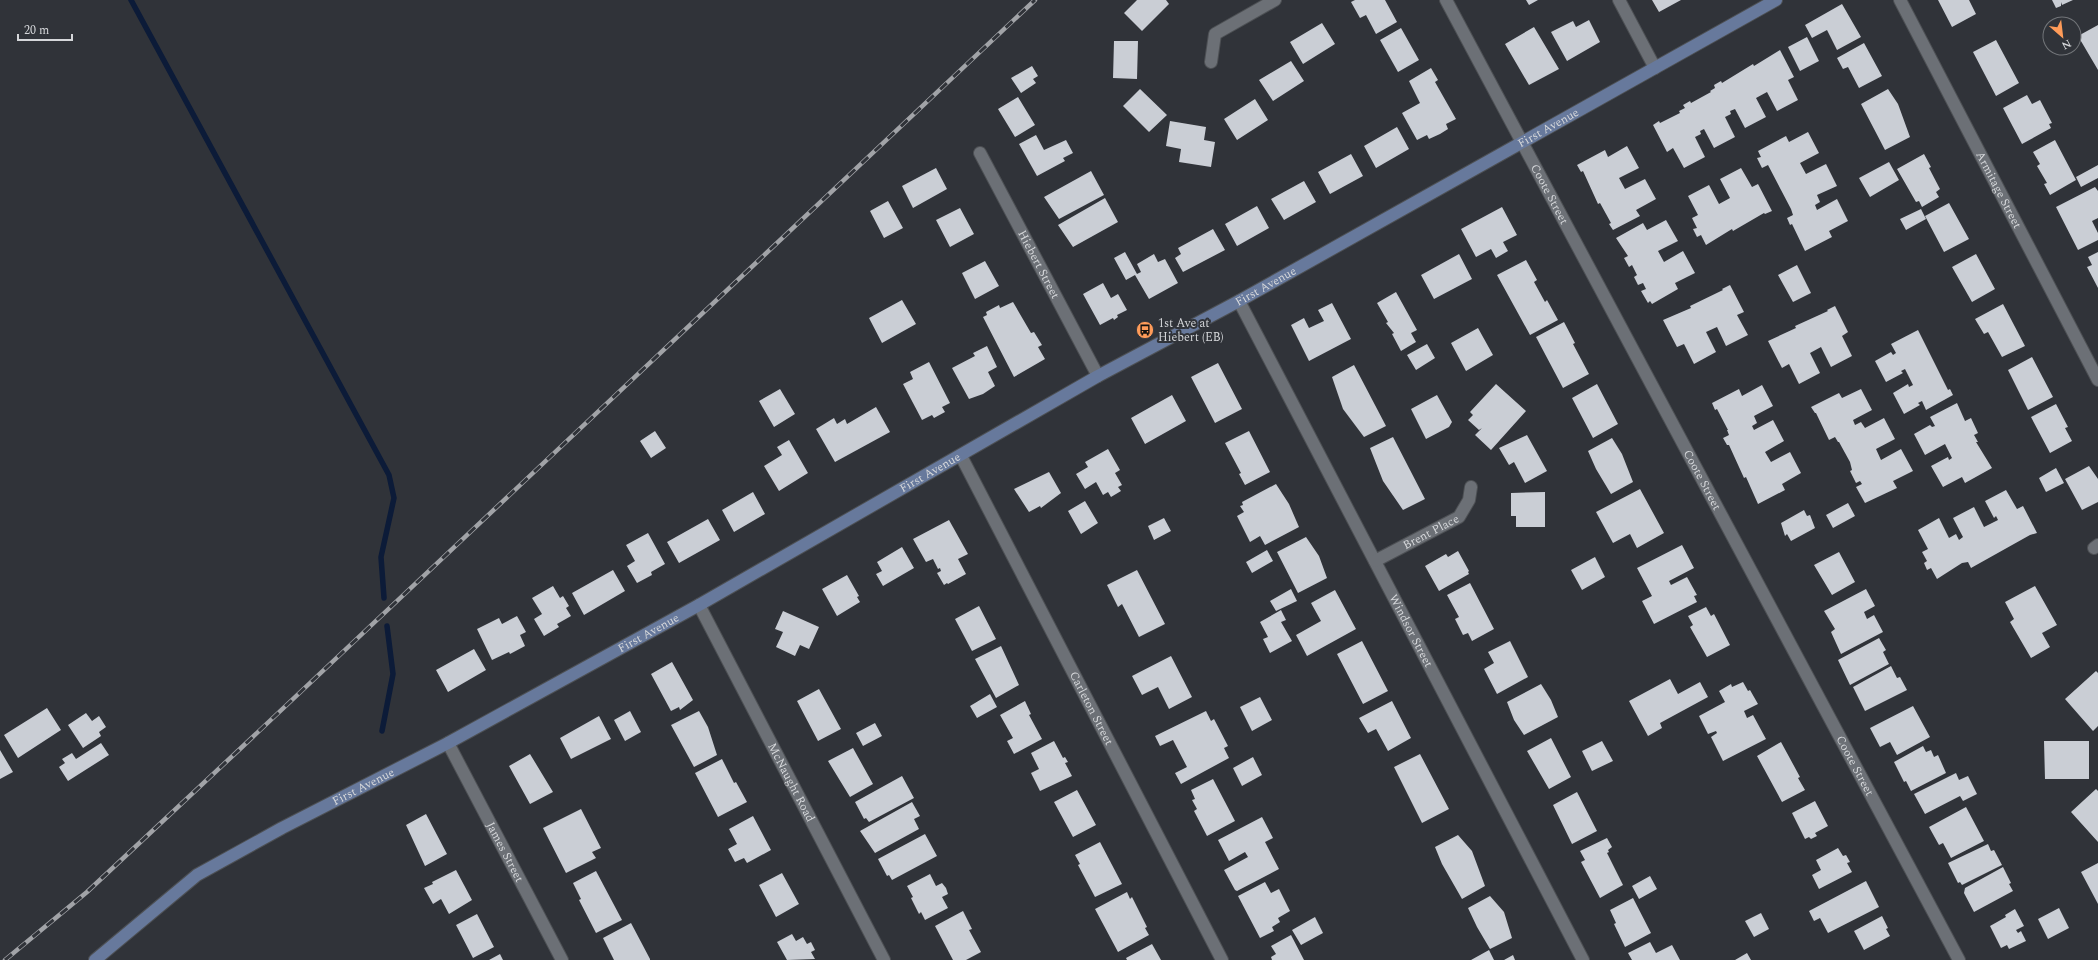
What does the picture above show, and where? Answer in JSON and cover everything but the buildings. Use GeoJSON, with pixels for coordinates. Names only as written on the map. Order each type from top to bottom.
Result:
{"type":"FeatureCollection","features":[{"type":"Feature","properties":{"kind":"street"},"geometry":{"type":"LineString","coordinates":[[1210,62],[1214,34],[1275,0]]}},
{"type":"Feature","properties":{"kind":"street","name":"Coote Street"},"geometry":{"type":"LineString","coordinates":[[1446,0],[1959,960]]}},
{"type":"Feature","properties":{"kind":"street"},"geometry":{"type":"LineString","coordinates":[[1619,0],[1655,68]]}},
{"type":"Feature","properties":{"kind":"street","name":"First Avenue"},"geometry":{"type":"LineString","coordinates":[[95,960],[197,875],[282,828],[448,743],[699,605],[1098,376],[1239,301],[1776,0]]}},
{"type":"Feature","properties":{"kind":"street","name":"Armitage Street"},"geometry":{"type":"LineString","coordinates":[[1900,0],[2098,380]]}},
{"type":"Feature","properties":{"kind":"street","name":"Hiebert Street"},"geometry":{"type":"LineString","coordinates":[[980,153],[1098,376]]}},
{"type":"Feature","properties":{"kind":"street","name":"Windsor Street"},"geometry":{"type":"LineString","coordinates":[[1239,301],[1583,960]]}},
{"type":"Feature","properties":{"kind":"street","name":"Carleton Street"},"geometry":{"type":"LineString","coordinates":[[961,456],[1222,960]]}},
{"type":"Feature","properties":{"kind":"street","name":"Brent Place"},"geometry":{"type":"LineString","coordinates":[[1375,561],[1459,517],[1469,500],[1471,487]]}},
{"type":"Feature","properties":{"kind":"street","name":"McNaught Road"},"geometry":{"type":"LineString","coordinates":[[699,605],[884,960]]}},
{"type":"Feature","properties":{"kind":"street","name":"James Street"},"geometry":{"type":"LineString","coordinates":[[448,743],[562,960]]}},
{"type":"Feature","properties":{"kind":"waterway"},"geometry":{"type":"LineString","coordinates":[[131,0],[389,475],[394,498],[381,557],[384,598]]}},
{"type":"Feature","properties":{"kind":"waterway"},"geometry":{"type":"LineString","coordinates":[[382,731],[393,674],[387,626]]}},
{"type":"Feature","properties":{"kind":"railway"},"geometry":{"type":"LineString","coordinates":[[5,960],[87,892],[1035,0]]}},
{"type":"Feature","properties":{"kind":"place","name":"1st Ave at Hiebert (EB)"},"geometry":{"type":"Point","coordinates":[1145,330]}}]}
